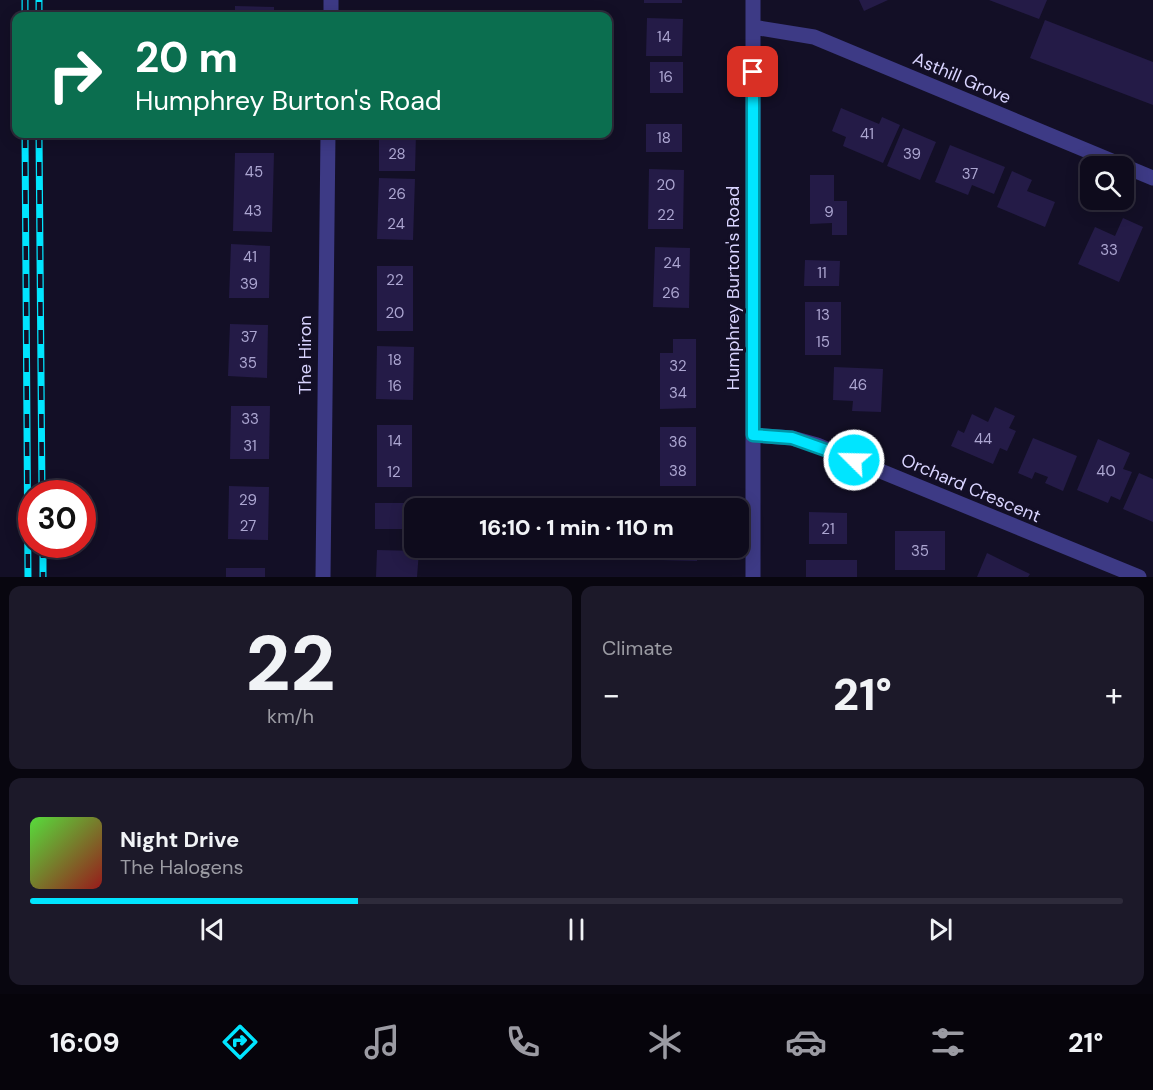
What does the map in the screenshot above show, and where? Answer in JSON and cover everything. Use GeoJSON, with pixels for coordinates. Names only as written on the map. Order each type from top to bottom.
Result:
{"type":"FeatureCollection","features":[{"type":"Feature","properties":{"kind":"street","name":"Humphrey Burton's Road"},"geometry":{"type":"LineString","coordinates":[[753,0],[753,577]]}},
{"type":"Feature","properties":{"kind":"street","name":"Asthill Grove"},"geometry":{"type":"LineString","coordinates":[[753,27],[814,37],[1153,178]]}},
{"type":"Feature","properties":{"kind":"street","name":"The Hiron"},"geometry":{"type":"LineString","coordinates":[[323,577],[328,138]]}},
{"type":"Feature","properties":{"kind":"street","name":"Orchard Crescent"},"geometry":{"type":"LineString","coordinates":[[753,435],[792,438],[817,445],[1139,577]]}},
{"type":"Feature","properties":{"kind":"building"},"geometry":{"type":"Polygon","coordinates":[[[644,0],[682,0],[682,3],[644,3],[644,0]]]}},
{"type":"Feature","properties":{"kind":"building"},"geometry":{"type":"Polygon","coordinates":[[[859,0],[888,0],[864,11],[859,0]]]}},
{"type":"Feature","properties":{"kind":"building"},"geometry":{"type":"Polygon","coordinates":[[[989,0],[1047,0],[1039,19],[989,0]]]}},
{"type":"Feature","properties":{"kind":"building"},"geometry":{"type":"Polygon","coordinates":[[[235,6],[274,7],[274,12],[235,12],[235,6]]]}},
{"type":"Feature","properties":{"kind":"building"},"geometry":{"type":"Polygon","coordinates":[[[647,18],[683,19],[682,56],[646,56],[647,18]]]}},
{"type":"Feature","properties":{"kind":"building"},"geometry":{"type":"Polygon","coordinates":[[[1045,20],[1153,62],[1153,105],[1030,58],[1045,20]]]}},
{"type":"Feature","properties":{"kind":"building"},"geometry":{"type":"Polygon","coordinates":[[[650,62],[683,62],[683,93],[650,93],[650,62]]]}},
{"type":"Feature","properties":{"kind":"building"},"geometry":{"type":"Polygon","coordinates":[[[841,108],[879,124],[882,117],[900,125],[883,163],[843,146],[846,137],[832,131],[841,108]]]}},
{"type":"Feature","properties":{"kind":"building"},"geometry":{"type":"Polygon","coordinates":[[[646,124],[682,124],[682,152],[646,152],[646,124]]]}},
{"type":"Feature","properties":{"kind":"building"},"geometry":{"type":"Polygon","coordinates":[[[903,128],[936,142],[920,180],[887,166],[903,128]]]}},
{"type":"Feature","properties":{"kind":"building"},"geometry":{"type":"Polygon","coordinates":[[[379,138],[416,138],[415,171],[379,171],[379,138]]]}},
{"type":"Feature","properties":{"kind":"building"},"geometry":{"type":"Polygon","coordinates":[[[950,145],[1005,167],[994,194],[972,185],[968,195],[935,182],[950,145]]]}},
{"type":"Feature","properties":{"kind":"building"},"geometry":{"type":"Polygon","coordinates":[[[235,153],[274,153],[272,232],[233,231],[235,153]]]}},
{"type":"Feature","properties":{"kind":"building"},"geometry":{"type":"Polygon","coordinates":[[[649,169],[684,170],[683,229],[648,229],[649,169]]]}},
{"type":"Feature","properties":{"kind":"building"},"geometry":{"type":"Polygon","coordinates":[[[1012,171],[1032,180],[1027,191],[1055,202],[1045,227],[997,207],[1012,171]]]}},
{"type":"Feature","properties":{"kind":"building"},"geometry":{"type":"Polygon","coordinates":[[[810,175],[834,175],[834,201],[847,201],[847,235],[832,235],[832,223],[810,224],[810,175]]]}},
{"type":"Feature","properties":{"kind":"building"},"geometry":{"type":"Polygon","coordinates":[[[379,178],[415,179],[413,240],[377,239],[379,178]]]}},
{"type":"Feature","properties":{"kind":"building"},"geometry":{"type":"Polygon","coordinates":[[[1123,218],[1143,227],[1119,282],[1078,264],[1095,227],[1115,236],[1123,218]]]}},
{"type":"Feature","properties":{"kind":"building"},"geometry":{"type":"Polygon","coordinates":[[[231,244],[270,246],[269,298],[229,298],[231,244]]]}},
{"type":"Feature","properties":{"kind":"building"},"geometry":{"type":"Polygon","coordinates":[[[655,247],[690,248],[689,308],[653,307],[655,247]]]}},
{"type":"Feature","properties":{"kind":"building"},"geometry":{"type":"Polygon","coordinates":[[[805,260],[840,261],[839,286],[804,286],[805,260]]]}},
{"type":"Feature","properties":{"kind":"building"},"geometry":{"type":"Polygon","coordinates":[[[377,266],[413,266],[413,331],[377,331],[377,266]]]}},
{"type":"Feature","properties":{"kind":"building"},"geometry":{"type":"Polygon","coordinates":[[[805,302],[841,302],[841,355],[805,355],[805,302]]]}},
{"type":"Feature","properties":{"kind":"building"},"geometry":{"type":"Polygon","coordinates":[[[230,324],[268,325],[267,378],[228,376],[230,324]]]}},
{"type":"Feature","properties":{"kind":"building"},"geometry":{"type":"Polygon","coordinates":[[[673,339],[696,339],[696,408],[660,409],[660,353],[673,353],[673,339]]]}},
{"type":"Feature","properties":{"kind":"building"},"geometry":{"type":"Polygon","coordinates":[[[377,346],[414,347],[413,400],[376,399],[377,346]]]}},
{"type":"Feature","properties":{"kind":"building"},"geometry":{"type":"Polygon","coordinates":[[[834,367],[883,369],[881,412],[852,411],[853,401],[833,400],[834,367]]]}},
{"type":"Feature","properties":{"kind":"building"},"geometry":{"type":"Polygon","coordinates":[[[231,406],[270,406],[269,459],[230,459],[231,406]]]}},
{"type":"Feature","properties":{"kind":"building"},"geometry":{"type":"Polygon","coordinates":[[[995,407],[1015,416],[1009,428],[1016,431],[1007,451],[1000,448],[993,464],[951,446],[958,430],[964,433],[972,414],[988,422],[995,407]]]}},
{"type":"Feature","properties":{"kind":"building"},"geometry":{"type":"Polygon","coordinates":[[[377,425],[412,425],[412,487],[377,487],[377,425]]]}},
{"type":"Feature","properties":{"kind":"building"},"geometry":{"type":"Polygon","coordinates":[[[660,427],[696,427],[696,486],[660,486],[660,427]]]}},
{"type":"Feature","properties":{"kind":"building"},"geometry":{"type":"Polygon","coordinates":[[[1033,438],[1077,456],[1063,491],[1045,483],[1048,477],[1035,472],[1032,479],[1018,473],[1033,438]]]}},
{"type":"Feature","properties":{"kind":"building"},"geometry":{"type":"Polygon","coordinates":[[[1098,439],[1130,453],[1123,469],[1132,472],[1120,500],[1111,496],[1108,503],[1077,490],[1098,439]]]}},
{"type":"Feature","properties":{"kind":"building"},"geometry":{"type":"Polygon","coordinates":[[[1139,473],[1153,479],[1153,522],[1123,509],[1139,473]]]}},
{"type":"Feature","properties":{"kind":"building"},"geometry":{"type":"Polygon","coordinates":[[[229,486],[269,487],[268,540],[228,539],[229,486]]]}},
{"type":"Feature","properties":{"kind":"building"},"geometry":{"type":"Polygon","coordinates":[[[375,503],[404,503],[404,529],[375,529],[375,503]]]}},
{"type":"Feature","properties":{"kind":"building"},"geometry":{"type":"Polygon","coordinates":[[[809,512],[847,513],[847,544],[809,544],[809,512]]]}},
{"type":"Feature","properties":{"kind":"building"},"geometry":{"type":"Polygon","coordinates":[[[895,531],[945,531],[945,570],[895,570],[895,531]]]}},
{"type":"Feature","properties":{"kind":"building"},"geometry":{"type":"Polygon","coordinates":[[[377,550],[404,551],[404,558],[418,558],[417,577],[376,577],[377,550]]]}},
{"type":"Feature","properties":{"kind":"building"},"geometry":{"type":"Polygon","coordinates":[[[987,553],[1030,574],[1028,577],[977,577],[987,553]]]}},
{"type":"Feature","properties":{"kind":"building"},"geometry":{"type":"Polygon","coordinates":[[[660,558],[697,558],[697,561],[660,560],[660,558]]]}},
{"type":"Feature","properties":{"kind":"building"},"geometry":{"type":"Polygon","coordinates":[[[806,560],[857,560],[857,577],[806,577],[806,560]]]}},
{"type":"Feature","properties":{"kind":"building"},"geometry":{"type":"Polygon","coordinates":[[[226,568],[265,568],[265,577],[226,577],[226,568]]]}},
{"type":"Feature","properties":{"kind":"railway"},"geometry":{"type":"LineString","coordinates":[[25,0],[25,12]]}},
{"type":"Feature","properties":{"kind":"railway"},"geometry":{"type":"LineString","coordinates":[[39,0],[39,12]]}},
{"type":"Feature","properties":{"kind":"railway"},"geometry":{"type":"LineString","coordinates":[[25,138],[28,577]]}},
{"type":"Feature","properties":{"kind":"railway"},"geometry":{"type":"LineString","coordinates":[[39,138],[42,480]]}},
{"type":"Feature","properties":{"kind":"railway"},"geometry":{"type":"LineString","coordinates":[[43,558],[43,577]]}},
{"type":"Feature","properties":{"kind":"route"},"geometry":{"type":"LineString","coordinates":[[753,72],[753,435],[792,438],[854,460]]}}]}
